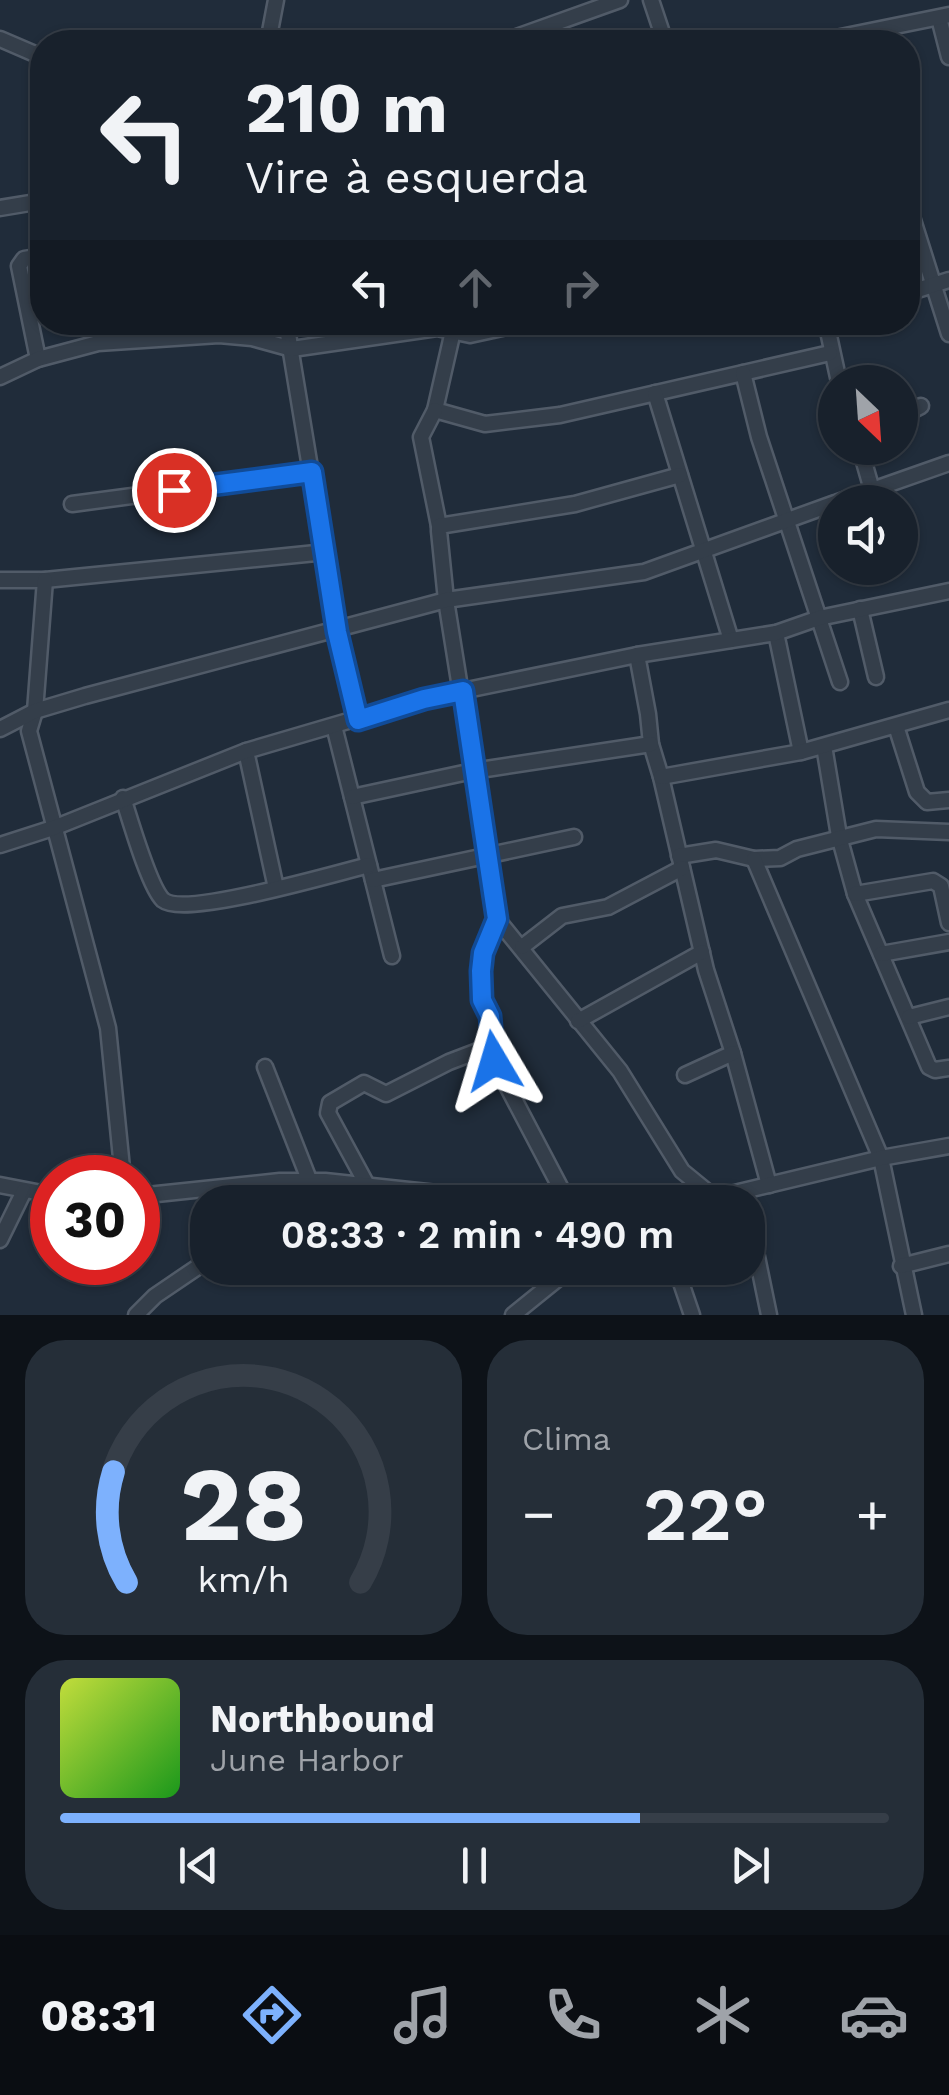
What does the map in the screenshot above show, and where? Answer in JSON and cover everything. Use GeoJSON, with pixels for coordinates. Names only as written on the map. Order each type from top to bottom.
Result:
{"type":"FeatureCollection","features":[{"type":"Feature","properties":{"kind":"street"},"geometry":{"type":"LineString","coordinates":[[270,30],[276,0]]}},
{"type":"Feature","properties":{"kind":"street"},"geometry":{"type":"LineString","coordinates":[[536,30],[620,0]]}},
{"type":"Feature","properties":{"kind":"street"},"geometry":{"type":"LineString","coordinates":[[651,0],[661,30]]}},
{"type":"Feature","properties":{"kind":"street"},"geometry":{"type":"LineString","coordinates":[[888,30],[944,16],[949,57]]}},
{"type":"Feature","properties":{"kind":"street"},"geometry":{"type":"LineString","coordinates":[[0,39],[30,52]]}},
{"type":"Feature","properties":{"kind":"street"},"geometry":{"type":"LineString","coordinates":[[0,208],[30,203]]}},
{"type":"Feature","properties":{"kind":"street"},"geometry":{"type":"LineString","coordinates":[[920,232],[942,282],[949,334]]}},
{"type":"Feature","properties":{"kind":"street"},"geometry":{"type":"LineString","coordinates":[[30,258],[19,266],[30,319]]}},
{"type":"Feature","properties":{"kind":"street"},"geometry":{"type":"LineString","coordinates":[[33,335],[38,358]]}},
{"type":"Feature","properties":{"kind":"street"},"geometry":{"type":"LineString","coordinates":[[0,377],[38,358],[98,343],[206,335]]}},
{"type":"Feature","properties":{"kind":"street"},"geometry":{"type":"LineString","coordinates":[[227,335],[292,349],[389,335]]}},
{"type":"Feature","properties":{"kind":"street"},"geometry":{"type":"LineString","coordinates":[[289,335],[337,632],[358,720]]}},
{"type":"Feature","properties":{"kind":"street"},"geometry":{"type":"LineString","coordinates":[[452,335],[435,410],[421,436],[439,526],[446,600],[497,919],[483,953],[482,1000],[492,1028],[490,1046],[494,1061],[559,1185]]}},
{"type":"Feature","properties":{"kind":"street"},"geometry":{"type":"LineString","coordinates":[[828,335],[834,365]]}},
{"type":"Feature","properties":{"kind":"street"},"geometry":{"type":"LineString","coordinates":[[435,410],[485,424],[560,415],[830,352]]}},
{"type":"Feature","properties":{"kind":"street"},"geometry":{"type":"LineString","coordinates":[[743,373],[786,521],[840,682]]}},
{"type":"Feature","properties":{"kind":"street"},"geometry":{"type":"LineString","coordinates":[[655,392],[731,640]]}},
{"type":"Feature","properties":{"kind":"street"},"geometry":{"type":"LineString","coordinates":[[886,485],[949,462]]}},
{"type":"Feature","properties":{"kind":"street"},"geometry":{"type":"LineString","coordinates":[[72,504],[312,472]]}},
{"type":"Feature","properties":{"kind":"street"},"geometry":{"type":"LineString","coordinates":[[439,526],[575,504],[680,474]]}},
{"type":"Feature","properties":{"kind":"street"},"geometry":{"type":"LineString","coordinates":[[0,728],[35,711],[160,675],[337,632],[446,600],[644,572],[818,509]]}},
{"type":"Feature","properties":{"kind":"street"},"geometry":{"type":"LineString","coordinates":[[0,580],[45,580],[326,552]]}},
{"type":"Feature","properties":{"kind":"street"},"geometry":{"type":"LineString","coordinates":[[45,580],[30,732],[108,1028],[120,1155]]}},
{"type":"Feature","properties":{"kind":"street"},"geometry":{"type":"LineString","coordinates":[[0,845],[56,827],[246,751],[424,699],[636,655],[776,633],[818,618],[949,591]]}},
{"type":"Feature","properties":{"kind":"street"},"geometry":{"type":"LineString","coordinates":[[860,609],[876,677]]}},
{"type":"Feature","properties":{"kind":"street"},"geometry":{"type":"LineString","coordinates":[[776,633],[801,752]]}},
{"type":"Feature","properties":{"kind":"street"},"geometry":{"type":"LineString","coordinates":[[636,655],[650,744],[702,952],[769,1185]]}},
{"type":"Feature","properties":{"kind":"street"},"geometry":{"type":"LineString","coordinates":[[661,777],[801,752],[949,710]]}},
{"type":"Feature","properties":{"kind":"street"},"geometry":{"type":"LineString","coordinates":[[334,726],[392,956]]}},
{"type":"Feature","properties":{"kind":"street"},"geometry":{"type":"LineString","coordinates":[[896,726],[917,792],[926,802],[949,800]]}},
{"type":"Feature","properties":{"kind":"street"},"geometry":{"type":"LineString","coordinates":[[352,798],[473,772],[650,744]]}},
{"type":"Feature","properties":{"kind":"street"},"geometry":{"type":"LineString","coordinates":[[824,746],[839,836],[856,894],[929,1067],[949,1068]]}},
{"type":"Feature","properties":{"kind":"street"},"geometry":{"type":"LineString","coordinates":[[246,751],[276,888]]}},
{"type":"Feature","properties":{"kind":"street"},"geometry":{"type":"LineString","coordinates":[[123,798],[154,886],[166,902],[175,906],[487,856],[574,837]]}},
{"type":"Feature","properties":{"kind":"street"},"geometry":{"type":"LineString","coordinates":[[522,947],[562,916],[608,908],[681,862],[716,850],[754,859],[780,858],[839,836],[884,828],[949,832]]}},
{"type":"Feature","properties":{"kind":"street"},"geometry":{"type":"LineString","coordinates":[[754,859],[881,1158],[914,1315]]}},
{"type":"Feature","properties":{"kind":"street"},"geometry":{"type":"LineString","coordinates":[[856,894],[933,881],[941,886],[949,922]]}},
{"type":"Feature","properties":{"kind":"street"},"geometry":{"type":"LineString","coordinates":[[497,919],[640,1100],[682,1171],[699,1185]]}},
{"type":"Feature","properties":{"kind":"street"},"geometry":{"type":"LineString","coordinates":[[881,954],[949,942]]}},
{"type":"Feature","properties":{"kind":"street"},"geometry":{"type":"LineString","coordinates":[[578,1021],[702,952]]}},
{"type":"Feature","properties":{"kind":"street"},"geometry":{"type":"LineString","coordinates":[[910,1017],[949,1007]]}},
{"type":"Feature","properties":{"kind":"street"},"geometry":{"type":"LineString","coordinates":[[367,1185],[328,1113],[330,1103],[364,1083],[386,1094],[490,1046]]}},
{"type":"Feature","properties":{"kind":"street"},"geometry":{"type":"LineString","coordinates":[[685,1075],[733,1052]]}},
{"type":"Feature","properties":{"kind":"street"},"geometry":{"type":"LineString","coordinates":[[264,1067],[310,1182]]}},
{"type":"Feature","properties":{"kind":"street"},"geometry":{"type":"LineString","coordinates":[[765,1187],[881,1158],[949,1146]]}},
{"type":"Feature","properties":{"kind":"street"},"geometry":{"type":"LineString","coordinates":[[0,1185],[30,1192]]}},
{"type":"Feature","properties":{"kind":"street"},"geometry":{"type":"LineString","coordinates":[[260,1185],[367,1185]]}},
{"type":"Feature","properties":{"kind":"street"},"geometry":{"type":"LineString","coordinates":[[160,1194],[190,1190]]}},
{"type":"Feature","properties":{"kind":"street"},"geometry":{"type":"LineString","coordinates":[[0,1240],[24,1191]]}},
{"type":"Feature","properties":{"kind":"street"},"geometry":{"type":"LineString","coordinates":[[901,1266],[949,1254]]}},
{"type":"Feature","properties":{"kind":"street"},"geometry":{"type":"LineString","coordinates":[[136,1315],[155,1296],[190,1272]]}},
{"type":"Feature","properties":{"kind":"street"},"geometry":{"type":"LineString","coordinates":[[513,1315],[550,1285]]}},
{"type":"Feature","properties":{"kind":"street"},"geometry":{"type":"LineString","coordinates":[[682,1285],[692,1315]]}},
{"type":"Feature","properties":{"kind":"street"},"geometry":{"type":"LineString","coordinates":[[763,1285],[769,1315]]}},
{"type":"Feature","properties":{"kind":"route"},"geometry":{"type":"LineString","coordinates":[[174,490],[312,472],[337,632],[358,720],[463,691],[497,919],[483,953],[481,971],[482,1000],[490,1016],[494,1061]]}}]}
